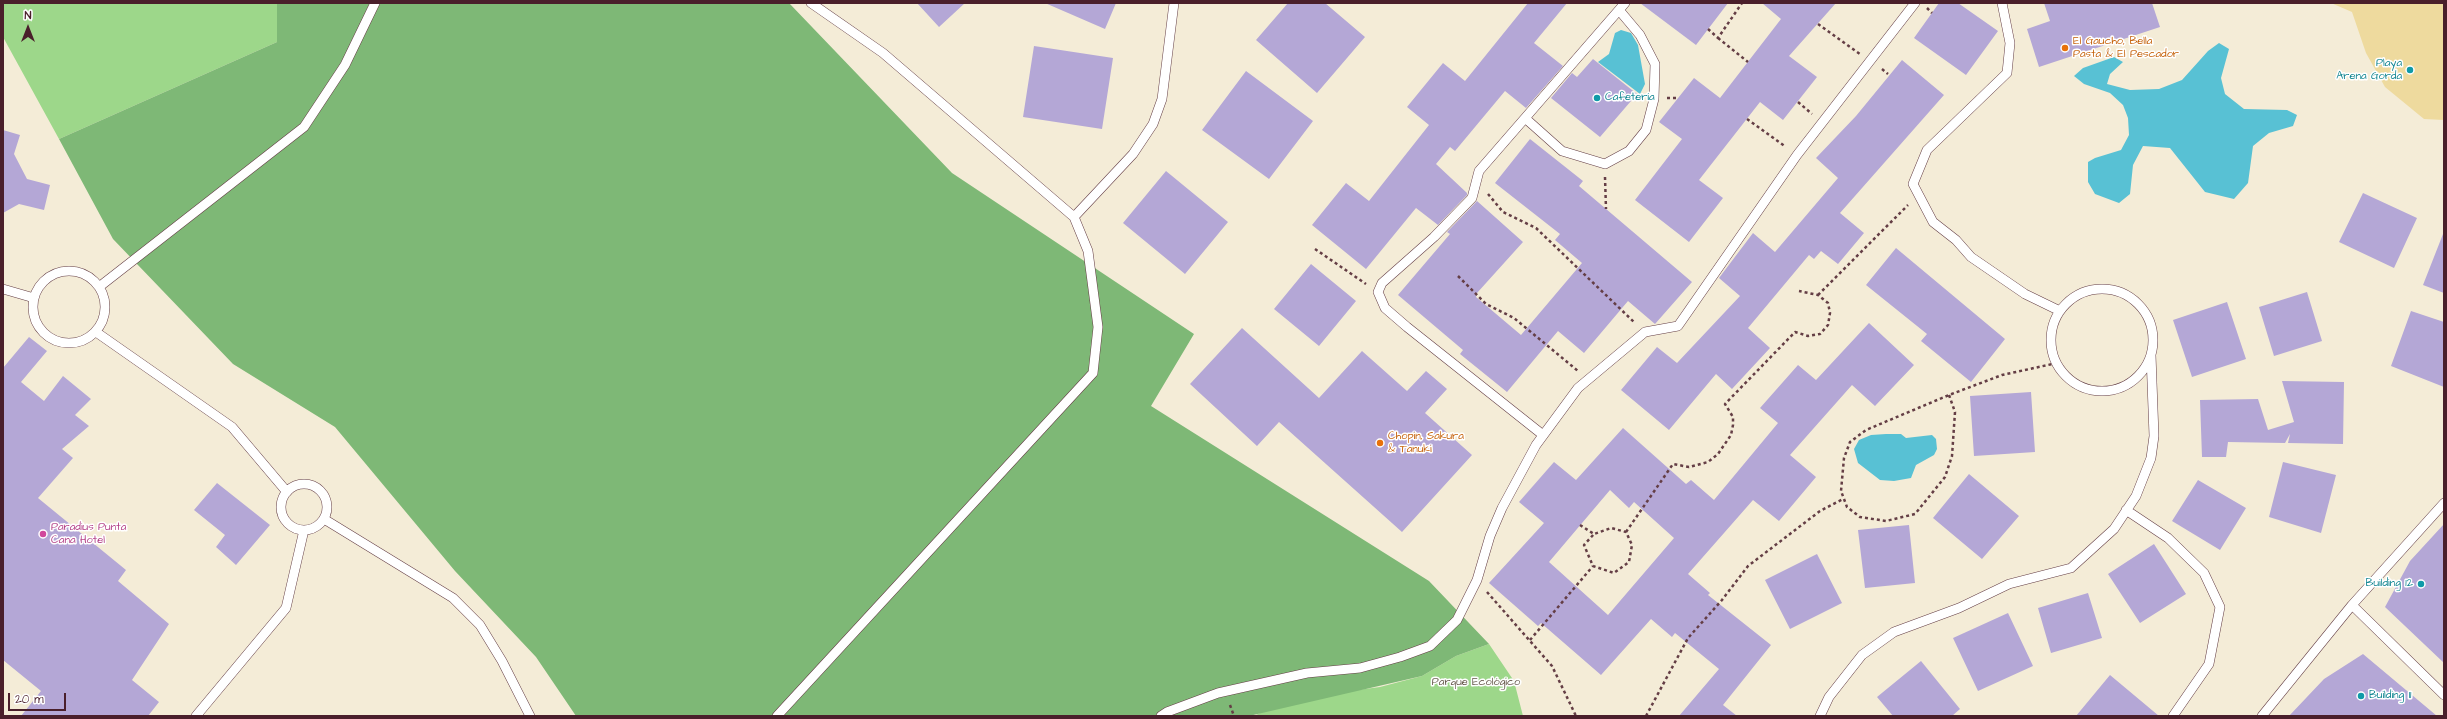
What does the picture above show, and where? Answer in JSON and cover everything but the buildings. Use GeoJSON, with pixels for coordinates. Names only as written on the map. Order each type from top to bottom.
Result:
{"type":"FeatureCollection","features":[{"type":"Feature","properties":{"kind":"lane"},"geometry":{"type":"LineString","coordinates":[[99,287],[304,127],[346,65],[375,3]]}},
{"type":"Feature","properties":{"kind":"lane"},"geometry":{"type":"LineString","coordinates":[[777,716],[1093,373],[1098,327],[1088,251],[1074,217],[883,52],[812,3]]}},
{"type":"Feature","properties":{"kind":"lane"},"geometry":{"type":"LineString","coordinates":[[1074,217],[1133,154],[1153,124],[1162,99],[1174,3]]}},
{"type":"Feature","properties":{"kind":"lane"},"geometry":{"type":"LineString","coordinates":[[1161,716],[1167,712],[1218,693],[1307,673],[1360,668],[1400,657],[1430,646],[1457,620],[1479,573],[1490,536],[1502,508],[1543,435],[1578,388],[1645,332],[1678,326],[1797,155],[1915,3]]}},
{"type":"Feature","properties":{"kind":"lane"},"geometry":{"type":"LineString","coordinates":[[2002,3],[2010,43],[2007,73],[1927,150],[1913,184],[1933,222],[1956,240],[1972,257],[2025,294],[2060,311]]}},
{"type":"Feature","properties":{"kind":"lane"},"geometry":{"type":"LineString","coordinates":[[1525,118],[1562,150],[1605,164],[1629,150],[1646,130],[1654,99],[1655,64],[1640,35],[1622,6],[1479,171],[1472,198],[1434,237],[1382,283],[1378,292],[1385,308],[1406,327],[1543,435]]}},
{"type":"Feature","properties":{"kind":"lane"},"geometry":{"type":"LineString","coordinates":[[69,271],[81,273],[91,278],[99,287],[104,298],[105,310],[103,322],[96,332],[86,340],[75,343],[63,343],[52,339],[42,331],[36,322],[33,310],[34,298],[39,287],[47,279],[58,273],[69,271]]}},
{"type":"Feature","properties":{"kind":"lane"},"geometry":{"type":"LineString","coordinates":[[3,289],[34,298]]}},
{"type":"Feature","properties":{"kind":"lane"},"geometry":{"type":"LineString","coordinates":[[1820,716],[1829,697],[1862,655],[1894,632],[1959,608],[2008,584],[2071,568],[2114,529],[2126,510],[2144,478],[2151,458],[2154,436],[2151,355],[2153,332],[2148,317],[2138,303],[2119,291],[2108,289],[2086,291],[2067,302],[2054,321],[2051,342],[2057,363],[2068,377],[2077,384],[2099,391],[2121,387],[2140,374],[2151,355]]}},
{"type":"Feature","properties":{"kind":"lane"},"geometry":{"type":"LineString","coordinates":[[96,332],[232,427],[287,492]]}},
{"type":"Feature","properties":{"kind":"lane"},"geometry":{"type":"LineString","coordinates":[[308,484],[321,491],[327,504],[324,519],[319,525],[304,530],[290,525],[285,519],[282,505],[287,492],[300,485],[308,484]]}},
{"type":"Feature","properties":{"kind":"lane"},"geometry":{"type":"LineString","coordinates":[[2262,716],[2352,605],[2444,503]]}},
{"type":"Feature","properties":{"kind":"lane"},"geometry":{"type":"LineString","coordinates":[[2126,510],[2168,538],[2204,573],[2220,607],[2209,664],[2173,716]]}},
{"type":"Feature","properties":{"kind":"lane"},"geometry":{"type":"LineString","coordinates":[[324,519],[453,598],[480,625],[502,661],[530,716]]}},
{"type":"Feature","properties":{"kind":"lane"},"geometry":{"type":"LineString","coordinates":[[196,716],[286,608],[304,530]]}},
{"type":"Feature","properties":{"kind":"lane"},"geometry":{"type":"LineString","coordinates":[[2352,605],[2444,695]]}},
{"type":"Feature","properties":{"kind":"path"},"geometry":{"type":"LineString","coordinates":[[1718,38],[1742,3]]}},
{"type":"Feature","properties":{"kind":"path"},"geometry":{"type":"LineString","coordinates":[[1818,24],[1888,74]]}},
{"type":"Feature","properties":{"kind":"path"},"geometry":{"type":"LineString","coordinates":[[1708,29],[1748,62]]}},
{"type":"Feature","properties":{"kind":"path"},"geometry":{"type":"LineString","coordinates":[[1798,102],[1822,123]]}},
{"type":"Feature","properties":{"kind":"path"},"geometry":{"type":"LineString","coordinates":[[1747,119],[1797,155]]}},
{"type":"Feature","properties":{"kind":"path"},"geometry":{"type":"LineString","coordinates":[[1605,164],[1606,209]]}},
{"type":"Feature","properties":{"kind":"path"},"geometry":{"type":"LineString","coordinates":[[1472,198],[1486,192],[1503,212],[1536,228],[1645,332]]}},
{"type":"Feature","properties":{"kind":"path"},"geometry":{"type":"LineString","coordinates":[[1818,295],[1918,195]]}},
{"type":"Feature","properties":{"kind":"path"},"geometry":{"type":"LineString","coordinates":[[1315,249],[1378,292]]}},
{"type":"Feature","properties":{"kind":"path"},"geometry":{"type":"LineString","coordinates":[[1458,276],[1486,304],[1514,318],[1588,379]]}},
{"type":"Feature","properties":{"kind":"path"},"geometry":{"type":"LineString","coordinates":[[1626,532],[1673,464],[1690,467],[1708,462],[1718,454],[1731,435],[1733,425],[1733,417],[1725,404],[1790,337],[1795,332],[1808,336],[1820,334],[1828,325],[1830,313],[1828,302],[1818,295],[1799,291]]}},
{"type":"Feature","properties":{"kind":"path"},"geometry":{"type":"LineString","coordinates":[[1949,395],[1955,412],[1952,456],[1945,477],[1915,514],[1886,521],[1860,517],[1846,507],[1841,491],[1841,476],[1844,458],[1850,442],[1866,430],[1949,395],[2002,375],[2057,363]]}},
{"type":"Feature","properties":{"kind":"path"},"geometry":{"type":"LineString","coordinates":[[1646,716],[1688,638],[1722,600],[1748,566],[1820,511],[1844,499]]}},
{"type":"Feature","properties":{"kind":"path"},"geometry":{"type":"LineString","coordinates":[[1580,525],[1594,534]]}},
{"type":"Feature","properties":{"kind":"path"},"geometry":{"type":"LineString","coordinates":[[1611,528],[1626,532],[1632,545],[1628,562],[1614,573],[1593,566],[1584,545],[1594,534],[1611,528]]}},
{"type":"Feature","properties":{"kind":"path"},"geometry":{"type":"LineString","coordinates":[[1530,640],[1593,566]]}},
{"type":"Feature","properties":{"kind":"path"},"geometry":{"type":"LineString","coordinates":[[1479,573],[1484,588],[1498,606],[1552,666],[1576,716]]}},
{"type":"Feature","properties":{"kind":"green space"},"geometry":{"type":"Polygon","coordinates":[[[3,3],[277,3],[277,42],[59,139],[3,37],[3,3]]]}},
{"type":"Feature","properties":{"kind":"green space"},"geometry":{"type":"Polygon","coordinates":[[[277,3],[789,3],[952,173],[1194,334],[1151,406],[1429,581],[1489,644],[1456,656],[1422,676],[1249,716],[576,716],[536,657],[455,571],[335,427],[233,364],[113,239],[59,139],[277,42],[277,3]]]}},
{"type":"Feature","properties":{"kind":"green space","name":"Parque Ecológico"},"geometry":{"type":"Polygon","coordinates":[[[1489,644],[1514,681],[1523,716],[1254,716],[1266,710],[1327,694],[1380,687],[1422,676],[1456,656],[1489,644]]]}},
{"type":"Feature","properties":{"kind":"sand","name":"Playa Arena Gorda"},"geometry":{"type":"Polygon","coordinates":[[[2331,3],[2444,3],[2444,120],[2424,119],[2385,87],[2366,53],[2352,12],[2331,3]]]}},
{"type":"Feature","properties":{"kind":"water"},"geometry":{"type":"Polygon","coordinates":[[[1621,30],[1631,33],[1638,45],[1645,84],[1640,94],[1598,62],[1609,54],[1615,33],[1621,30]]]}},
{"type":"Feature","properties":{"kind":"water"},"geometry":{"type":"Polygon","coordinates":[[[2219,43],[2229,49],[2221,78],[2225,94],[2244,109],[2287,110],[2297,115],[2293,126],[2269,133],[2253,146],[2248,183],[2234,199],[2205,192],[2170,148],[2143,146],[2133,165],[2130,194],[2119,203],[2095,194],[2088,182],[2088,162],[2095,158],[2121,150],[2129,135],[2128,118],[2123,105],[2110,93],[2084,84],[2074,76],[2083,68],[2114,57],[2123,62],[2110,74],[2107,84],[2130,90],[2159,89],[2182,80],[2208,51],[2219,43]]]}},
{"type":"Feature","properties":{"kind":"water"},"geometry":{"type":"Polygon","coordinates":[[[1901,434],[1906,438],[1932,435],[1936,439],[1937,449],[1934,455],[1916,465],[1911,478],[1894,481],[1880,480],[1858,463],[1854,449],[1859,440],[1871,435],[1901,434]]]}},
{"type":"Feature","properties":{"kind":"place","name":"El Gaucho, Bella Pasta & El Pescador"},"geometry":{"type":"Point","coordinates":[2065,48]}},
{"type":"Feature","properties":{"kind":"place","name":"Playa Arena Gorda"},"geometry":{"type":"Point","coordinates":[2410,70]}},
{"type":"Feature","properties":{"kind":"place","name":"Cafetería"},"geometry":{"type":"Point","coordinates":[1597,98]}},
{"type":"Feature","properties":{"kind":"place","name":"Chopin, Sakura & Tanuki"},"geometry":{"type":"Point","coordinates":[1380,443]}},
{"type":"Feature","properties":{"kind":"place","name":"Paradius Punta Cana Hotel"},"geometry":{"type":"Point","coordinates":[43,534]}},
{"type":"Feature","properties":{"kind":"place","name":"Building 12"},"geometry":{"type":"Point","coordinates":[2421,584]}},
{"type":"Feature","properties":{"kind":"place","name":"Building 11"},"geometry":{"type":"Point","coordinates":[2361,696]}}]}
